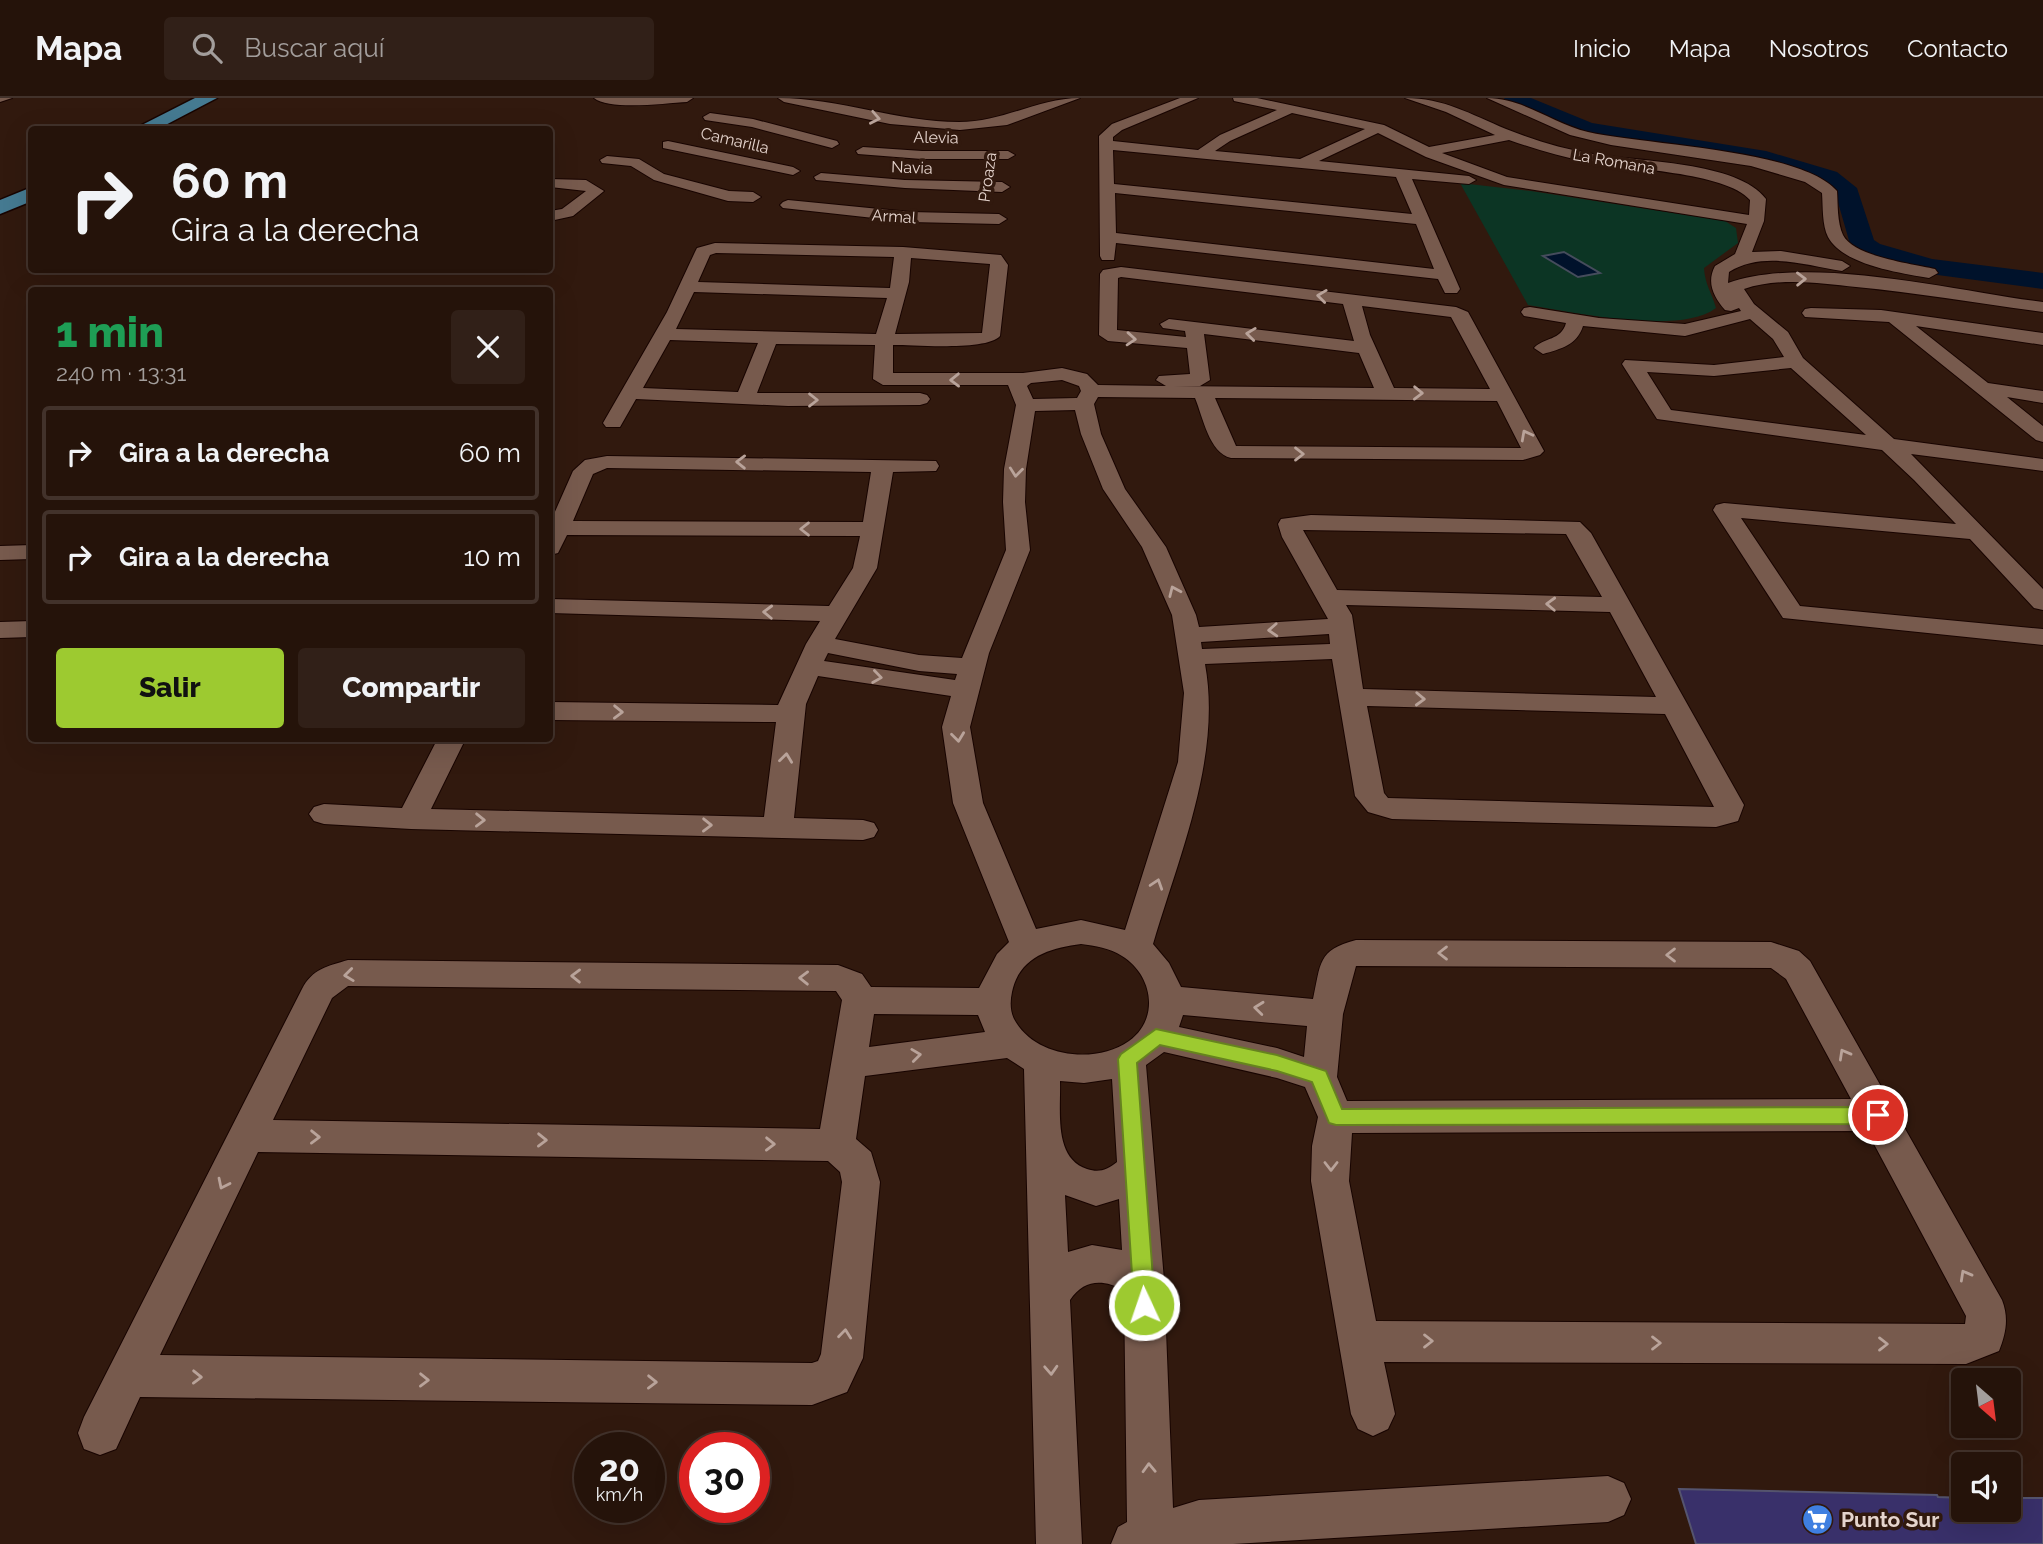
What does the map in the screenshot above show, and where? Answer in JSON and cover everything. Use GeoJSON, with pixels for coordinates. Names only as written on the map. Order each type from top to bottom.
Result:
{"type":"FeatureCollection","features":[{"type":"Feature","properties":{"kind":"main road"},"geometry":{"type":"LineString","coordinates":[[151,126],[216,100]]}},
{"type":"Feature","properties":{"kind":"main road"},"geometry":{"type":"LineString","coordinates":[[174,126],[216,100]]}},
{"type":"Feature","properties":{"kind":"main road"},"geometry":{"type":"LineString","coordinates":[[0,195],[28,183]]}},
{"type":"Feature","properties":{"kind":"main road"},"geometry":{"type":"LineString","coordinates":[[0,208],[28,195]]}},
{"type":"Feature","properties":{"kind":"street"},"geometry":{"type":"LineString","coordinates":[[0,98],[6,98]]}},
{"type":"Feature","properties":{"kind":"street"},"geometry":{"type":"LineString","coordinates":[[600,98],[634,101],[687,98]]}},
{"type":"Feature","properties":{"kind":"street"},"geometry":{"type":"LineString","coordinates":[[784,98],[911,123],[968,126],[1008,138],[1074,98]]}},
{"type":"Feature","properties":{"kind":"street"},"geometry":{"type":"LineString","coordinates":[[1108,260],[1106,136],[1112,130],[1192,98]]}},
{"type":"Feature","properties":{"kind":"street"},"geometry":{"type":"LineString","coordinates":[[1239,98],[1378,128],[1427,152],[1504,181]]}},
{"type":"Feature","properties":{"kind":"street","name":"La Romana"},"geometry":{"type":"LineString","coordinates":[[1411,98],[1454,108],[1509,136],[1587,158],[1708,176],[1745,186],[1756,193],[1758,199],[1754,225],[1736,260],[1721,270],[1726,286]]}},
{"type":"Feature","properties":{"kind":"street"},"geometry":{"type":"LineString","coordinates":[[1493,98],[1552,125],[1587,136],[1724,157],[1804,177],[1829,191],[1835,234],[1853,250],[1914,270],[2015,287]]}},
{"type":"Feature","properties":{"kind":"street"},"geometry":{"type":"LineString","coordinates":[[1200,154],[1224,138],[1289,110]]}},
{"type":"Feature","properties":{"kind":"street"},"geometry":{"type":"LineString","coordinates":[[607,160],[651,154],[704,115],[752,123],[832,144]]}},
{"type":"Feature","properties":{"kind":"street"},"geometry":{"type":"LineString","coordinates":[[1302,164],[1378,128]]}},
{"type":"Feature","properties":{"kind":"street"},"geometry":{"type":"LineString","coordinates":[[1427,152],[1509,136]]}},
{"type":"Feature","properties":{"kind":"street","name":"Alevia"},"geometry":{"type":"LineString","coordinates":[[863,151],[922,155],[1008,138]]}},
{"type":"Feature","properties":{"kind":"street","name":"Proaza"},"geometry":{"type":"LineString","coordinates":[[999,208],[1008,138]]}},
{"type":"Feature","properties":{"kind":"street"},"geometry":{"type":"LineString","coordinates":[[1106,145],[1504,181],[1754,225],[1773,245],[1796,257],[1866,276],[2043,307]]}},
{"type":"Feature","properties":{"kind":"street","name":"Camarilla"},"geometry":{"type":"LineString","coordinates":[[651,154],[710,150],[749,163],[793,172]]}},
{"type":"Feature","properties":{"kind":"street"},"geometry":{"type":"LineString","coordinates":[[651,154],[665,188],[673,194],[697,198],[753,197]]}},
{"type":"Feature","properties":{"kind":"street"},"geometry":{"type":"LineString","coordinates":[[1402,173],[1455,300]]}},
{"type":"Feature","properties":{"kind":"street","name":"Navia"},"geometry":{"type":"LineString","coordinates":[[821,177],[905,184],[999,208]]}},
{"type":"Feature","properties":{"kind":"street"},"geometry":{"type":"LineString","coordinates":[[553,183],[586,185],[596,191],[567,213],[553,215]]}},
{"type":"Feature","properties":{"kind":"street"},"geometry":{"type":"LineString","coordinates":[[1107,188],[1422,220]]}},
{"type":"Feature","properties":{"kind":"street","name":"Armal"},"geometry":{"type":"LineString","coordinates":[[788,205],[910,217],[999,208]]}},
{"type":"Feature","properties":{"kind":"street"},"geometry":{"type":"LineString","coordinates":[[1108,237],[1445,275]]}},
{"type":"Feature","properties":{"kind":"street"},"geometry":{"type":"LineString","coordinates":[[613,423],[663,334],[703,252],[710,248],[903,252],[995,259],[1000,265],[992,334],[981,339],[884,340],[663,334]]}},
{"type":"Feature","properties":{"kind":"street"},"geometry":{"type":"LineString","coordinates":[[903,252],[897,293],[884,340],[883,379],[1023,392],[1056,374],[1086,391],[1200,380],[1194,335]]}},
{"type":"Feature","properties":{"kind":"street"},"geometry":{"type":"LineString","coordinates":[[1736,260],[1796,257]]}},
{"type":"Feature","properties":{"kind":"street"},"geometry":{"type":"LineString","coordinates":[[1736,260],[1762,279]]}},
{"type":"Feature","properties":{"kind":"street"},"geometry":{"type":"LineString","coordinates":[[1203,393],[1225,447],[1231,452],[1529,453],[1533,447],[1460,314],[1114,272],[1107,276],[1107,332],[1112,337],[1194,335],[1367,348]]}},
{"type":"Feature","properties":{"kind":"street"},"geometry":{"type":"LineString","coordinates":[[2043,298],[1866,276],[1762,279],[1726,286],[1728,303],[1747,315],[1765,337],[1790,355],[1887,444],[1978,533],[2043,603]]}},
{"type":"Feature","properties":{"kind":"street"},"geometry":{"type":"LineString","coordinates":[[687,287],[897,293]]}},
{"type":"Feature","properties":{"kind":"street"},"geometry":{"type":"LineString","coordinates":[[1351,299],[1367,348],[1387,393]]}},
{"type":"Feature","properties":{"kind":"street"},"geometry":{"type":"LineString","coordinates":[[1530,312],[1575,320],[1685,330],[1747,315]]}},
{"type":"Feature","properties":{"kind":"street"},"geometry":{"type":"LineString","coordinates":[[1811,313],[1893,317],[2043,340]]}},
{"type":"Feature","properties":{"kind":"street"},"geometry":{"type":"LineString","coordinates":[[1893,317],[2043,436]]}},
{"type":"Feature","properties":{"kind":"street"},"geometry":{"type":"LineString","coordinates":[[1543,348],[1567,339],[1573,332],[1575,320]]}},
{"type":"Feature","properties":{"kind":"street"},"geometry":{"type":"LineString","coordinates":[[744,398],[768,338]]}},
{"type":"Feature","properties":{"kind":"street"},"geometry":{"type":"LineString","coordinates":[[1790,355],[1755,369],[1712,371],[1632,364],[1664,415],[2043,465]]}},
{"type":"Feature","properties":{"kind":"street"},"geometry":{"type":"LineString","coordinates":[[1982,388],[2043,397]]}},
{"type":"Feature","properties":{"kind":"street"},"geometry":{"type":"LineString","coordinates":[[629,393],[744,398],[912,399],[1086,391],[1505,395]]}},
{"type":"Feature","properties":{"kind":"street"},"geometry":{"type":"LineString","coordinates":[[1086,391],[1091,434],[1114,489],[1154,547],[1185,615],[1197,694],[1192,762],[1136,948]]}},
{"type":"Feature","properties":{"kind":"street"},"geometry":{"type":"LineString","coordinates":[[1023,392],[1015,469],[1014,502],[1018,550],[969,678],[956,726],[968,803],[1026,945]]}},
{"type":"Feature","properties":{"kind":"street"},"geometry":{"type":"LineString","coordinates":[[873,529],[555,538],[584,471],[607,461],[928,466]]}},
{"type":"Feature","properties":{"kind":"street"},"geometry":{"type":"LineString","coordinates":[[778,826],[792,704],[814,656],[865,568],[883,465]]}},
{"type":"Feature","properties":{"kind":"street"},"geometry":{"type":"LineString","coordinates":[[1978,533],[1724,510],[1792,612],[2043,637]]}},
{"type":"Feature","properties":{"kind":"street"},"geometry":{"type":"LineString","coordinates":[[1311,522],[1572,527],[1579,533],[1619,606],[1728,804],[1728,814],[1716,817],[1392,809],[1378,805],[1370,796],[1340,615],[1289,524],[1311,522]]}},
{"type":"Feature","properties":{"kind":"street"},"geometry":{"type":"LineString","coordinates":[[1329,597],[1619,606]]}},
{"type":"Feature","properties":{"kind":"street"},"geometry":{"type":"LineString","coordinates":[[553,606],[837,614]]}},
{"type":"Feature","properties":{"kind":"street"},"geometry":{"type":"LineString","coordinates":[[0,630],[28,629]]}},
{"type":"Feature","properties":{"kind":"street"},"geometry":{"type":"LineString","coordinates":[[1189,646],[1342,639]]}},
{"type":"Feature","properties":{"kind":"street"},"geometry":{"type":"LineString","coordinates":[[814,656],[969,678]]}},
{"type":"Feature","properties":{"kind":"street"},"geometry":{"type":"LineString","coordinates":[[1352,697],[1675,706]]}},
{"type":"Feature","properties":{"kind":"street"},"geometry":{"type":"LineString","coordinates":[[553,711],[791,714]]}},
{"type":"Feature","properties":{"kind":"street"},"geometry":{"type":"LineString","coordinates":[[411,819],[450,742]]}},
{"type":"Feature","properties":{"kind":"street"},"geometry":{"type":"LineString","coordinates":[[324,814],[411,819],[863,830]]}},
{"type":"Feature","properties":{"kind":"street"},"geometry":{"type":"LineString","coordinates":[[1081,932],[1110,936],[1136,948],[1152,963],[1163,980],[1168,999],[1165,1018],[1156,1036],[1144,1049],[1128,1059],[1100,1068],[1070,1069],[1027,1052],[999,1024],[993,1002],[1001,970],[1026,945],[1052,935],[1081,932]]}},
{"type":"Feature","properties":{"kind":"street"},"geometry":{"type":"LineString","coordinates":[[1360,1341],[1966,1344],[1984,1337],[1987,1314],[1798,970],[1787,960],[1771,955],[1356,953],[1344,956],[1338,964],[1326,1014],[1319,1077],[1336,1117],[1331,1146],[1331,1181],[1360,1341],[1374,1414]]}},
{"type":"Feature","properties":{"kind":"street"},"geometry":{"type":"LineString","coordinates":[[100,1433],[319,989],[331,978],[348,973],[838,978],[851,981],[857,988],[859,1000],[836,1144]]}},
{"type":"Feature","properties":{"kind":"street"},"geometry":{"type":"LineString","coordinates":[[1168,999],[1326,1014]]}},
{"type":"Feature","properties":{"kind":"street"},"geometry":{"type":"LineString","coordinates":[[859,1000],[993,1002]]}},
{"type":"Feature","properties":{"kind":"street"},"geometry":{"type":"LineString","coordinates":[[1156,1036],[1277,1063],[1319,1077]]}},
{"type":"Feature","properties":{"kind":"street"},"geometry":{"type":"LineString","coordinates":[[848,1063],[1027,1052]]}},
{"type":"Feature","properties":{"kind":"street"},"geometry":{"type":"LineString","coordinates":[[1027,1052],[1043,1148],[1059,1544]]}},
{"type":"Feature","properties":{"kind":"street"},"geometry":{"type":"LineString","coordinates":[[1128,1059],[1144,1280],[1144,1541],[1199,1523],[1220,1521],[1608,1499]]}},
{"type":"Feature","properties":{"kind":"street"},"geometry":{"type":"LineString","coordinates":[[1336,1117],[1878,1115]]}},
{"type":"Feature","properties":{"kind":"street"},"geometry":{"type":"LineString","coordinates":[[128,1376],[812,1384],[832,1377],[842,1358],[861,1182],[858,1164],[836,1144],[247,1136]]}},
{"type":"Feature","properties":{"kind":"street"},"geometry":{"type":"LineString","coordinates":[[1043,1148],[1064,1178],[1096,1189],[1122,1181],[1136,1168]]}},
{"type":"Feature","properties":{"kind":"street"},"geometry":{"type":"LineString","coordinates":[[1048,1302],[1063,1276],[1087,1263],[1121,1266],[1144,1280]]}},
{"type":"Feature","properties":{"kind":"green space"},"geometry":{"type":"Polygon","coordinates":[[[1460,183],[1531,191],[1725,221],[1736,228],[1738,243],[1704,268],[1716,308],[1699,316],[1652,321],[1625,320],[1528,305],[1460,183]]]}},
{"type":"Feature","properties":{"kind":"water"},"geometry":{"type":"Polygon","coordinates":[[[1564,252],[1600,273],[1578,277],[1543,256],[1564,252]]]}},
{"type":"Feature","properties":{"kind":"building","name":"Punto Sur"},"geometry":{"type":"Polygon","coordinates":[[[1679,1489],[1937,1495],[1951,1498],[1951,1522],[2021,1522],[2021,1498],[2043,1498],[2043,1544],[1696,1544],[1679,1489]]]}},
{"type":"Feature","properties":{"kind":"waterway"},"geometry":{"type":"LineString","coordinates":[[1514,98],[1588,129],[1766,158],[1829,176],[1845,188],[1863,244],[1871,249],[1930,266],[2043,281]]}},
{"type":"Feature","properties":{"kind":"place","name":"Punto Sur"},"geometry":{"type":"Point","coordinates":[1818,1520]}},
{"type":"Feature","properties":{"kind":"route"},"geometry":{"type":"LineString","coordinates":[[1144,1305],[1128,1059],[1144,1049],[1156,1036],[1277,1063],[1319,1077],[1336,1117],[1878,1115]]}}]}
